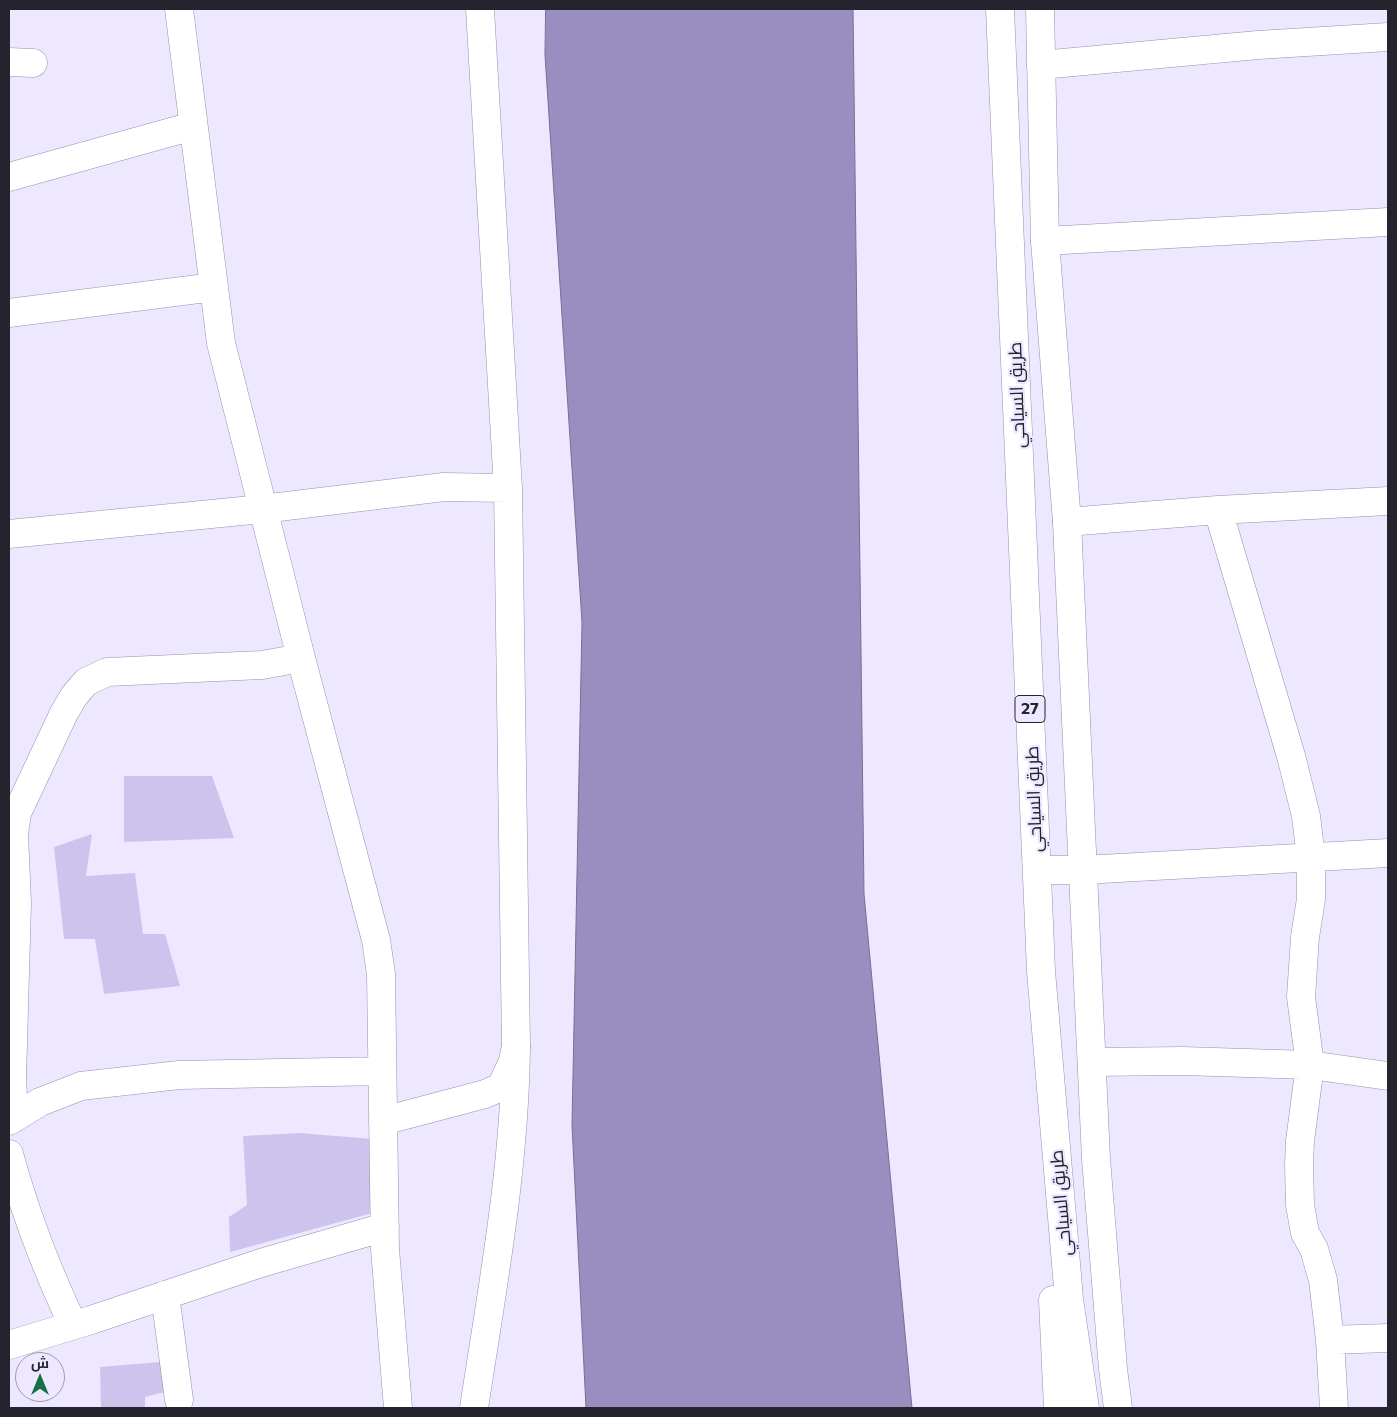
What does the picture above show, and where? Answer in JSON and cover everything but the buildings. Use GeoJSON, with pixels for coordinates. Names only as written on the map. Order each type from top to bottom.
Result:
{"type":"FeatureCollection","features":[{"type":"Feature","properties":{"kind":"street"},"geometry":{"type":"LineString","coordinates":[[179,9],[221,343],[300,658],[376,940],[381,974],[385,1249],[398,1408]]}},
{"type":"Feature","properties":{"kind":"street"},"geometry":{"type":"LineString","coordinates":[[474,1408],[501,1225],[515,1087],[516,1046],[508,488],[480,9]]}},
{"type":"Feature","properties":{"kind":"street","name":"طريق السياحي"},"geometry":{"type":"LineString","coordinates":[[1000,9],[1041,971],[1069,1299],[1085,1408]]}},
{"type":"Feature","properties":{"kind":"street"},"geometry":{"type":"LineString","coordinates":[[1040,9],[1045,241],[1067,522],[1096,1159],[1113,1370],[1118,1408]]}},
{"type":"Feature","properties":{"kind":"street"},"geometry":{"type":"LineString","coordinates":[[1041,65],[1258,45],[1388,38]]}},
{"type":"Feature","properties":{"kind":"street"},"geometry":{"type":"LineString","coordinates":[[9,177],[193,126]]}},
{"type":"Feature","properties":{"kind":"street"},"geometry":{"type":"LineString","coordinates":[[1045,241],[1388,222]]}},
{"type":"Feature","properties":{"kind":"street"},"geometry":{"type":"LineString","coordinates":[[9,313],[214,287]]}},
{"type":"Feature","properties":{"kind":"street"},"geometry":{"type":"LineString","coordinates":[[9,534],[262,509],[444,487],[508,488]]}},
{"type":"Feature","properties":{"kind":"street"},"geometry":{"type":"LineString","coordinates":[[1067,522],[1218,510],[1388,501]]}},
{"type":"Feature","properties":{"kind":"street"},"geometry":{"type":"LineString","coordinates":[[1218,510],[1291,756],[1306,816],[1311,858],[1311,899],[1301,997],[1310,1065],[1300,1141],[1300,1205],[1306,1233],[1314,1249],[1323,1280],[1330,1340],[1334,1408]]}},
{"type":"Feature","properties":{"kind":"street"},"geometry":{"type":"LineString","coordinates":[[11,1120],[17,903],[14,834],[17,813],[74,696],[86,682],[107,672],[262,665],[300,658]]}},
{"type":"Feature","properties":{"kind":"street"},"geometry":{"type":"LineString","coordinates":[[1037,870],[1083,870],[1388,853]]}},
{"type":"Feature","properties":{"kind":"street"},"geometry":{"type":"LineString","coordinates":[[1041,971],[1058,1408]]}},
{"type":"Feature","properties":{"kind":"street"},"geometry":{"type":"LineString","coordinates":[[383,1121],[501,1088],[513,1062],[516,1046]]}},
{"type":"Feature","properties":{"kind":"street"},"geometry":{"type":"LineString","coordinates":[[1092,1062],[1183,1061],[1310,1065],[1388,1076]]}},
{"type":"Feature","properties":{"kind":"street"},"geometry":{"type":"LineString","coordinates":[[11,1120],[40,1102],[81,1086],[179,1075],[382,1072]]}},
{"type":"Feature","properties":{"kind":"street"},"geometry":{"type":"LineString","coordinates":[[9,1154],[32,1228],[51,1277],[73,1325]]}},
{"type":"Feature","properties":{"kind":"street"},"geometry":{"type":"LineString","coordinates":[[9,1345],[261,1263],[385,1227]]}},
{"type":"Feature","properties":{"kind":"street"},"geometry":{"type":"LineString","coordinates":[[165,1295],[179,1400]]}},
{"type":"Feature","properties":{"kind":"street"},"geometry":{"type":"LineString","coordinates":[[1330,1340],[1388,1338]]}},
{"type":"Feature","properties":{"kind":"shaded area"},"geometry":{"type":"Polygon","coordinates":[[[546,9],[853,9],[864,894],[912,1408],[586,1408],[572,1125],[582,622],[545,55],[546,9]]]}},
{"type":"Feature","properties":{"kind":"shaded area"},"geometry":{"type":"Polygon","coordinates":[[[124,776],[212,776],[234,838],[124,842],[124,776]]]}},
{"type":"Feature","properties":{"kind":"shaded area"},"geometry":{"type":"Polygon","coordinates":[[[92,834],[86,876],[135,873],[143,934],[165,934],[180,986],[104,994],[95,939],[64,939],[54,847],[92,834]]]}},
{"type":"Feature","properties":{"kind":"shaded area"},"geometry":{"type":"Polygon","coordinates":[[[299,1133],[373,1139],[376,1212],[230,1252],[229,1217],[247,1205],[243,1136],[299,1133]]]}},
{"type":"Feature","properties":{"kind":"shaded area"},"geometry":{"type":"Polygon","coordinates":[[[160,1362],[165,1392],[145,1397],[145,1408],[101,1408],[100,1367],[160,1362]]]}}]}
